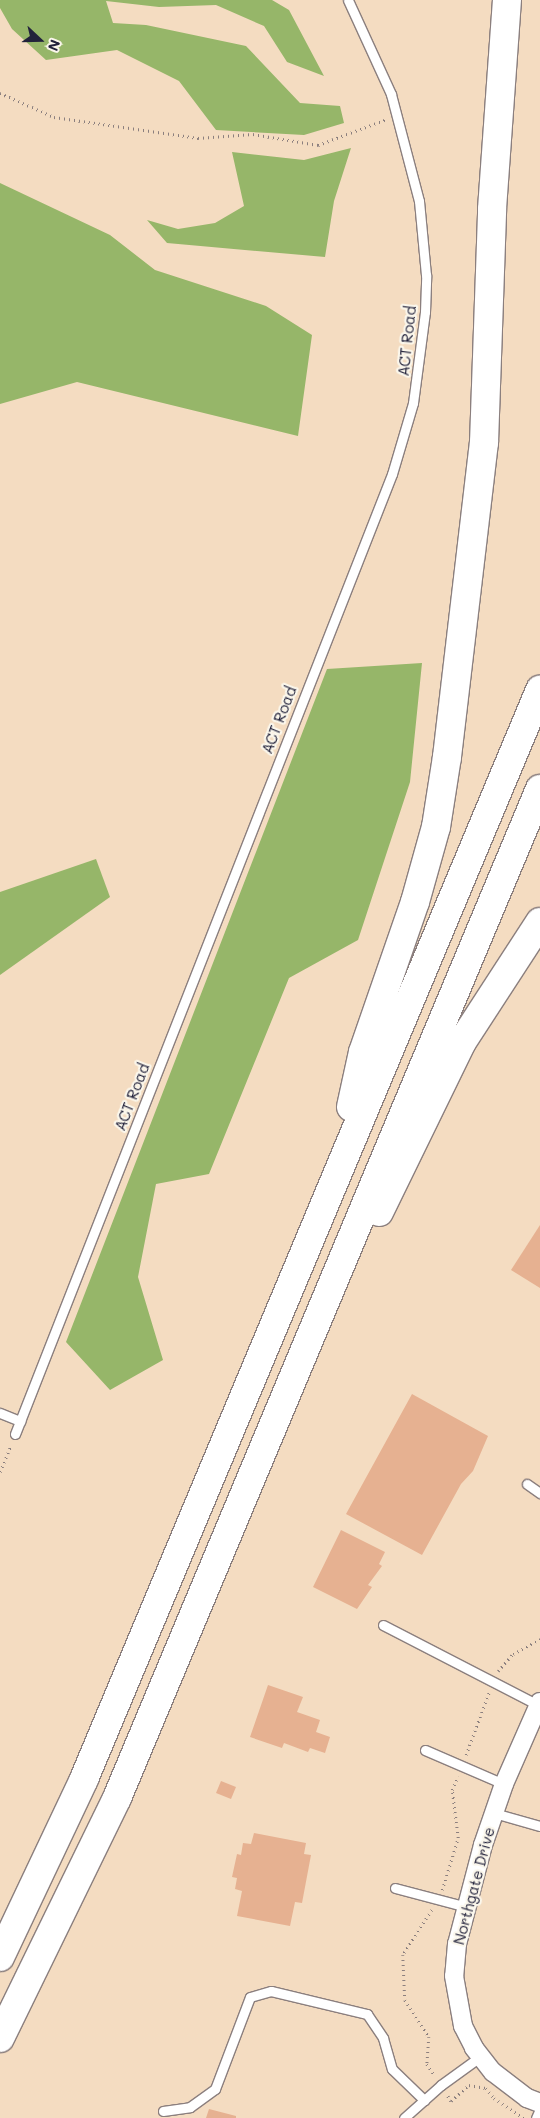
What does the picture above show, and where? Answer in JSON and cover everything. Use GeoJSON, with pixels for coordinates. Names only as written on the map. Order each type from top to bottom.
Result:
{"type":"FeatureCollection","features":[{"type":"Feature","properties":{"kind":"highway"},"geometry":{"type":"LineString","coordinates":[[337,1172],[362,1052],[415,902],[436,827],[447,757],[484,443],[492,209],[507,0]]}},
{"type":"Feature","properties":{"kind":"highway"},"geometry":{"type":"LineString","coordinates":[[0,1957],[84,1779],[540,690]]}},
{"type":"Feature","properties":{"kind":"highway"},"geometry":{"type":"LineString","coordinates":[[0,2038],[116,1798],[343,1253],[540,789]]}},
{"type":"Feature","properties":{"kind":"highway"},"geometry":{"type":"LineString","coordinates":[[343,1253],[380,1211],[462,1042],[540,922]]}},
{"type":"Feature","properties":{"kind":"street","name":"Northgate Drive"},"geometry":{"type":"LineString","coordinates":[[539,1704],[504,1784],[494,1813],[456,1944],[455,1984],[463,2026],[481,2056],[493,2072],[527,2098],[540,2103]]}},
{"type":"Feature","properties":{"kind":"lane","name":"ACT Road"},"geometry":{"type":"LineString","coordinates":[[15,1434],[404,439],[420,367],[426,275],[419,201],[398,115],[377,60],[348,0]]}},
{"type":"Feature","properties":{"kind":"lane"},"geometry":{"type":"LineString","coordinates":[[0,1413],[20,1421]]}},
{"type":"Feature","properties":{"kind":"lane"},"geometry":{"type":"LineString","coordinates":[[526,1484],[540,1493]]}},
{"type":"Feature","properties":{"kind":"lane"},"geometry":{"type":"LineString","coordinates":[[383,1625],[539,1704]]}},
{"type":"Feature","properties":{"kind":"lane"},"geometry":{"type":"LineString","coordinates":[[425,1750],[504,1784]]}},
{"type":"Feature","properties":{"kind":"lane"},"geometry":{"type":"LineString","coordinates":[[494,1813],[540,1826]]}},
{"type":"Feature","properties":{"kind":"lane"},"geometry":{"type":"LineString","coordinates":[[395,1888],[467,1907]]}},
{"type":"Feature","properties":{"kind":"lane"},"geometry":{"type":"LineString","coordinates":[[163,2111],[190,2107],[215,2089],[250,1997],[271,1991],[368,2014],[383,2038],[392,2069],[424,2100]]}},
{"type":"Feature","properties":{"kind":"lane"},"geometry":{"type":"LineString","coordinates":[[404,2118],[481,2056]]}},
{"type":"Feature","properties":{"kind":"lane"},"geometry":{"type":"LineString","coordinates":[[536,2118],[540,2109]]}},
{"type":"Feature","properties":{"kind":"path"},"geometry":{"type":"LineString","coordinates":[[0,93],[54,116],[198,138],[253,134],[318,145],[398,115]]}},
{"type":"Feature","properties":{"kind":"path"},"geometry":{"type":"LineString","coordinates":[[0,1472],[15,1434]]}},
{"type":"Feature","properties":{"kind":"green space"},"geometry":{"type":"Polygon","coordinates":[[[0,0],[272,0],[289,10],[324,76],[287,62],[264,26],[216,5],[159,7],[106,1],[113,23],[146,25],[246,46],[300,103],[340,106],[344,123],[304,135],[216,130],[179,81],[117,50],[46,60],[12,29],[0,8],[0,0]]]}},
{"type":"Feature","properties":{"kind":"green space"},"geometry":{"type":"Polygon","coordinates":[[[351,148],[334,201],[325,257],[167,243],[147,220],[178,229],[215,223],[244,206],[232,152],[304,160],[351,148]]]}},
{"type":"Feature","properties":{"kind":"green space"},"geometry":{"type":"Polygon","coordinates":[[[0,183],[110,235],[155,270],[266,306],[312,335],[298,436],[77,382],[0,404],[0,183]]]}},
{"type":"Feature","properties":{"kind":"green space"},"geometry":{"type":"Polygon","coordinates":[[[422,663],[410,782],[358,940],[289,978],[209,1174],[156,1184],[138,1277],[163,1360],[110,1390],[66,1342],[327,669],[422,663]]]}},
{"type":"Feature","properties":{"kind":"green space"},"geometry":{"type":"Polygon","coordinates":[[[96,859],[110,897],[0,975],[0,892],[96,859]]]}},
{"type":"Feature","properties":{"kind":"building"},"geometry":{"type":"Polygon","coordinates":[[[540,1225],[540,1288],[511,1270],[540,1225]]]}},
{"type":"Feature","properties":{"kind":"building"},"geometry":{"type":"Polygon","coordinates":[[[412,1394],[488,1436],[473,1471],[461,1484],[422,1555],[346,1514],[412,1394]]]}},
{"type":"Feature","properties":{"kind":"building"},"geometry":{"type":"Polygon","coordinates":[[[341,1530],[385,1552],[379,1564],[382,1566],[368,1585],[372,1587],[357,1609],[313,1587],[341,1530]]]}},
{"type":"Feature","properties":{"kind":"building"},"geometry":{"type":"Polygon","coordinates":[[[268,1685],[303,1697],[297,1712],[320,1720],[316,1732],[330,1737],[325,1753],[310,1748],[308,1752],[284,1743],[282,1748],[250,1737],[268,1685]]]}},
{"type":"Feature","properties":{"kind":"building"},"geometry":{"type":"Polygon","coordinates":[[[221,1781],[236,1787],[231,1799],[216,1793],[221,1781]]]}},
{"type":"Feature","properties":{"kind":"building"},"geometry":{"type":"Polygon","coordinates":[[[254,1833],[306,1843],[304,1854],[311,1855],[302,1903],[295,1902],[290,1926],[237,1916],[242,1891],[235,1889],[237,1878],[232,1877],[237,1854],[241,1855],[243,1843],[251,1844],[254,1833]]]}},
{"type":"Feature","properties":{"kind":"building"},"geometry":{"type":"Polygon","coordinates":[[[209,2109],[236,2116],[236,2118],[206,2118],[209,2109]]]}}]}
